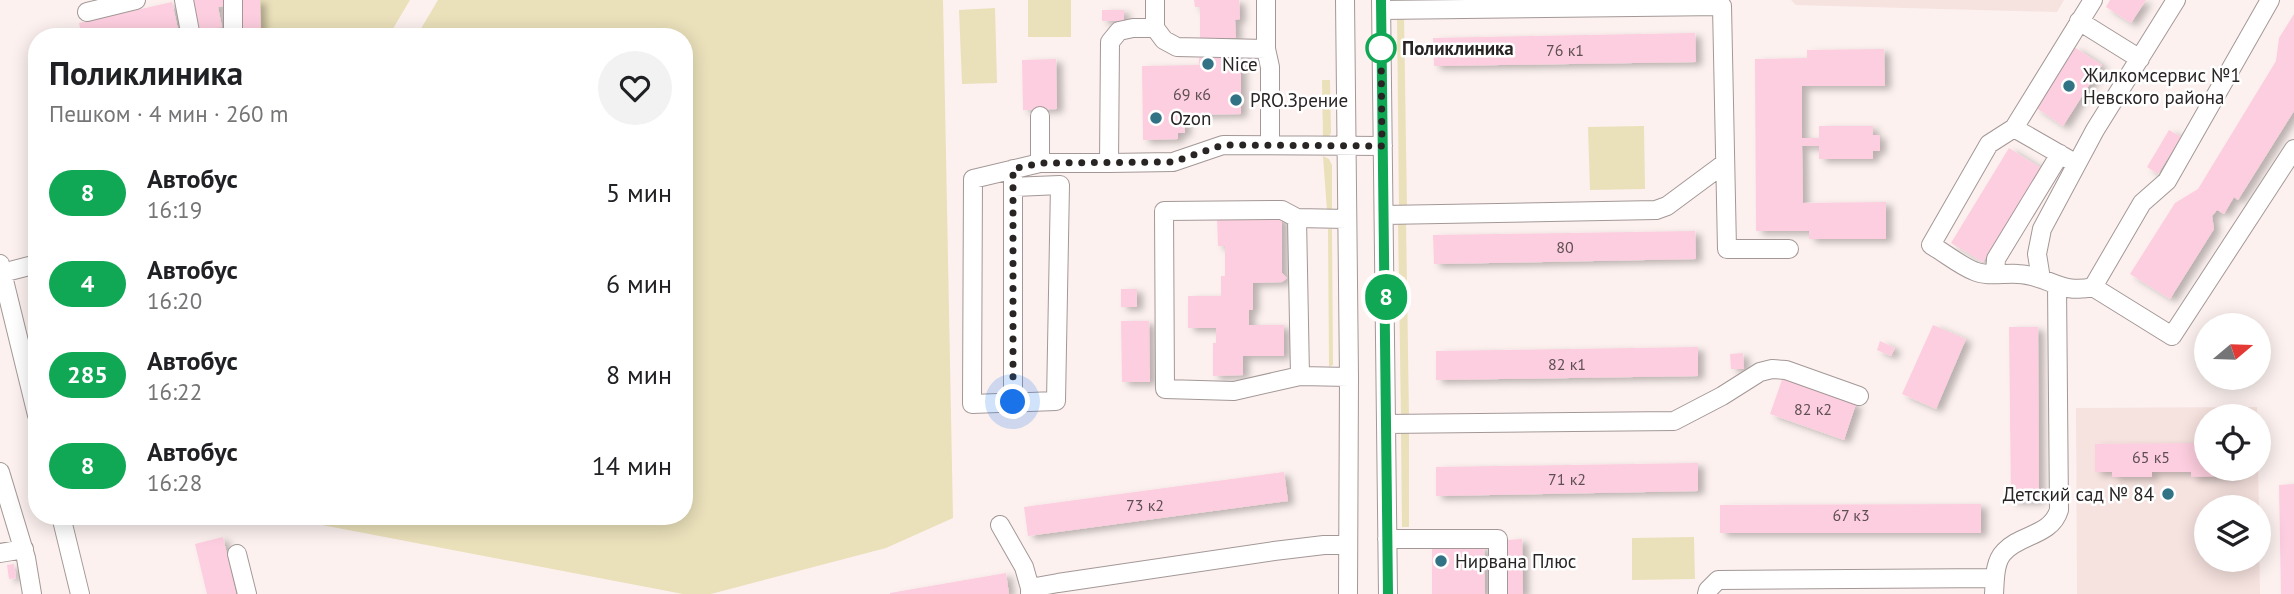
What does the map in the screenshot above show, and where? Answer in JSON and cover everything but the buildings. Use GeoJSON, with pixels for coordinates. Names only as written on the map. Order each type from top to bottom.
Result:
{"type":"FeatureCollection","features":[{"type":"Feature","properties":{"kind":"street"},"geometry":{"type":"LineString","coordinates":[[87,12],[136,0]]}},
{"type":"Feature","properties":{"kind":"street"},"geometry":{"type":"LineString","coordinates":[[184,0],[189,28]]}},
{"type":"Feature","properties":{"kind":"street"},"geometry":{"type":"LineString","coordinates":[[233,0],[233,28]]}},
{"type":"Feature","properties":{"kind":"street"},"geometry":{"type":"LineString","coordinates":[[1155,0],[1155,28],[1164,40],[1177,47],[1266,48]]}},
{"type":"Feature","properties":{"kind":"street"},"geometry":{"type":"LineString","coordinates":[[1266,0],[1266,48],[1270,67],[1270,145]]}},
{"type":"Feature","properties":{"kind":"street"},"geometry":{"type":"LineString","coordinates":[[1345,0],[1348,594]]}},
{"type":"Feature","properties":{"kind":"street"},"geometry":{"type":"LineString","coordinates":[[2093,0],[2014,128],[1989,144],[1931,245],[1975,272],[2020,274],[2079,290],[2093,287],[2172,336],[2294,149]]}},
{"type":"Feature","properties":{"kind":"street"},"geometry":{"type":"LineString","coordinates":[[1707,594],[1707,590],[1718,580],[1994,586],[1998,562],[2004,552],[2056,520],[2059,510],[2049,282],[2037,254],[2042,229],[2095,130],[2176,0]]}},
{"type":"Feature","properties":{"kind":"street"},"geometry":{"type":"LineString","coordinates":[[2093,287],[2142,203],[2166,181],[2270,0]]}},
{"type":"Feature","properties":{"kind":"street"},"geometry":{"type":"LineString","coordinates":[[1388,594],[1381,5],[1722,6],[1727,249],[1789,248]]}},
{"type":"Feature","properties":{"kind":"street"},"geometry":{"type":"LineString","coordinates":[[2080,21],[2140,59]]}},
{"type":"Feature","properties":{"kind":"street"},"geometry":{"type":"LineString","coordinates":[[1109,163],[1110,42],[1119,31],[1155,28]]}},
{"type":"Feature","properties":{"kind":"street"},"geometry":{"type":"LineString","coordinates":[[1040,116],[1040,163]]}},
{"type":"Feature","properties":{"kind":"street"},"geometry":{"type":"LineString","coordinates":[[2014,128],[2078,165]]}},
{"type":"Feature","properties":{"kind":"street"},"geometry":{"type":"LineString","coordinates":[[1013,178],[1040,163],[1173,162],[1223,145],[1382,146]]}},
{"type":"Feature","properties":{"kind":"street"},"geometry":{"type":"LineString","coordinates":[[1995,274],[1996,259],[2060,154]]}},
{"type":"Feature","properties":{"kind":"street"},"geometry":{"type":"LineString","coordinates":[[1384,215],[1656,210],[1667,206],[1725,163]]}},
{"type":"Feature","properties":{"kind":"street"},"geometry":{"type":"LineString","coordinates":[[1013,178],[1013,402]]}},
{"type":"Feature","properties":{"kind":"street"},"geometry":{"type":"LineString","coordinates":[[1013,178],[1060,185],[1056,401],[1013,402],[972,404],[973,179],[1013,178]]}},
{"type":"Feature","properties":{"kind":"street"},"geometry":{"type":"LineString","coordinates":[[1347,219],[1297,218],[1282,210],[1164,211],[1165,389],[1234,391],[1300,376],[1349,377]]}},
{"type":"Feature","properties":{"kind":"street"},"geometry":{"type":"LineString","coordinates":[[1297,218],[1300,376]]}},
{"type":"Feature","properties":{"kind":"street"},"geometry":{"type":"LineString","coordinates":[[28,265],[1,269],[8,330],[28,378]]}},
{"type":"Feature","properties":{"kind":"street"},"geometry":{"type":"LineString","coordinates":[[1386,424],[1674,421],[1760,372],[1772,369],[1786,370],[1859,396]]}},
{"type":"Feature","properties":{"kind":"street"},"geometry":{"type":"LineString","coordinates":[[0,472],[24,549],[32,594]]}},
{"type":"Feature","properties":{"kind":"street"},"geometry":{"type":"LineString","coordinates":[[62,525],[73,593]]}},
{"type":"Feature","properties":{"kind":"street"},"geometry":{"type":"LineString","coordinates":[[1000,525],[1024,567],[1030,591],[1274,551],[1348,545]]}},
{"type":"Feature","properties":{"kind":"street"},"geometry":{"type":"LineString","coordinates":[[1387,539],[1498,538],[1497,594]]}},
{"type":"Feature","properties":{"kind":"street"},"geometry":{"type":"LineString","coordinates":[[0,552],[24,549]]}},
{"type":"Feature","properties":{"kind":"street"},"geometry":{"type":"LineString","coordinates":[[237,554],[247,594]]}},
{"type":"Feature","properties":{"kind":"shaded area"},"geometry":{"type":"Polygon","coordinates":[[[260,0],[410,0],[393,28],[261,28],[260,0]]]}},
{"type":"Feature","properties":{"kind":"shaded area"},"geometry":{"type":"Polygon","coordinates":[[[438,0],[943,0],[953,518],[886,548],[711,594],[683,594],[322,525],[693,525],[693,28],[421,28],[438,0]]]}},
{"type":"Feature","properties":{"kind":"shaded area"},"geometry":{"type":"Polygon","coordinates":[[[1028,0],[1071,0],[1071,37],[1028,37],[1028,0]]]}},
{"type":"Feature","properties":{"kind":"shaded area"},"geometry":{"type":"Polygon","coordinates":[[[1791,0],[2064,0],[2057,12],[1796,5],[1791,0]]]}},
{"type":"Feature","properties":{"kind":"shaded area"},"geometry":{"type":"Polygon","coordinates":[[[995,8],[997,83],[962,84],[959,10],[995,8]]]}},
{"type":"Feature","properties":{"kind":"shaded area"},"geometry":{"type":"Polygon","coordinates":[[[1397,16],[1404,16],[1407,209],[1399,209],[1397,16]]]}},
{"type":"Feature","properties":{"kind":"shaded area"},"geometry":{"type":"Polygon","coordinates":[[[1322,80],[1330,80],[1331,133],[1323,140],[1322,80]]]}},
{"type":"Feature","properties":{"kind":"shaded area"},"geometry":{"type":"Polygon","coordinates":[[[1644,126],[1645,189],[1590,190],[1588,127],[1644,126]]]}},
{"type":"Feature","properties":{"kind":"shaded area"},"geometry":{"type":"Polygon","coordinates":[[[1323,156],[1329,159],[1332,165],[1332,211],[1327,211],[1323,156]]]}},
{"type":"Feature","properties":{"kind":"shaded area"},"geometry":{"type":"Polygon","coordinates":[[[1398,221],[1406,221],[1409,417],[1401,417],[1398,221]]]}},
{"type":"Feature","properties":{"kind":"shaded area"},"geometry":{"type":"Polygon","coordinates":[[[1328,229],[1332,229],[1333,365],[1329,367],[1328,229]]]}},
{"type":"Feature","properties":{"kind":"shaded area","name":"Детский сад № 84"},"geometry":{"type":"Polygon","coordinates":[[[2194,407],[2194,481],[2258,481],[2259,495],[2194,495],[2194,572],[2260,572],[2260,594],[2077,594],[2076,408],[2194,407]]]}},
{"type":"Feature","properties":{"kind":"shaded area"},"geometry":{"type":"Polygon","coordinates":[[[1401,432],[1409,432],[1409,527],[1402,527],[1401,432]]]}},
{"type":"Feature","properties":{"kind":"shaded area"},"geometry":{"type":"Polygon","coordinates":[[[1694,537],[1695,579],[1632,580],[1632,538],[1694,537]]]}},
{"type":"Feature","properties":{"kind":"bus line","name":"8"},"geometry":{"type":"LineString","coordinates":[[1381,0],[1388,594]]}},
{"type":"Feature","properties":{"kind":"place","name":"Поликлиника"},"geometry":{"type":"Point","coordinates":[1381,48]}},
{"type":"Feature","properties":{"kind":"place","name":"Nice"},"geometry":{"type":"Point","coordinates":[1208,64]}},
{"type":"Feature","properties":{"kind":"place","name":"Жилкомсервис №1 Невского района"},"geometry":{"type":"Point","coordinates":[2069,86]}},
{"type":"Feature","properties":{"kind":"place","name":"PRO.Зрение"},"geometry":{"type":"Point","coordinates":[1236,100]}},
{"type":"Feature","properties":{"kind":"place","name":"Ozon"},"geometry":{"type":"Point","coordinates":[1156,118]}},
{"type":"Feature","properties":{"kind":"place","name":"Детский сад № 84"},"geometry":{"type":"Point","coordinates":[2168,494]}},
{"type":"Feature","properties":{"kind":"place","name":"Нирвана Плюс"},"geometry":{"type":"Point","coordinates":[1441,561]}},
{"type":"Feature","properties":{"kind":"route"},"geometry":{"type":"LineString","coordinates":[[1013,402],[1013,169],[1040,163],[1173,162],[1223,145],[1382,146],[1381,48]]}}]}
